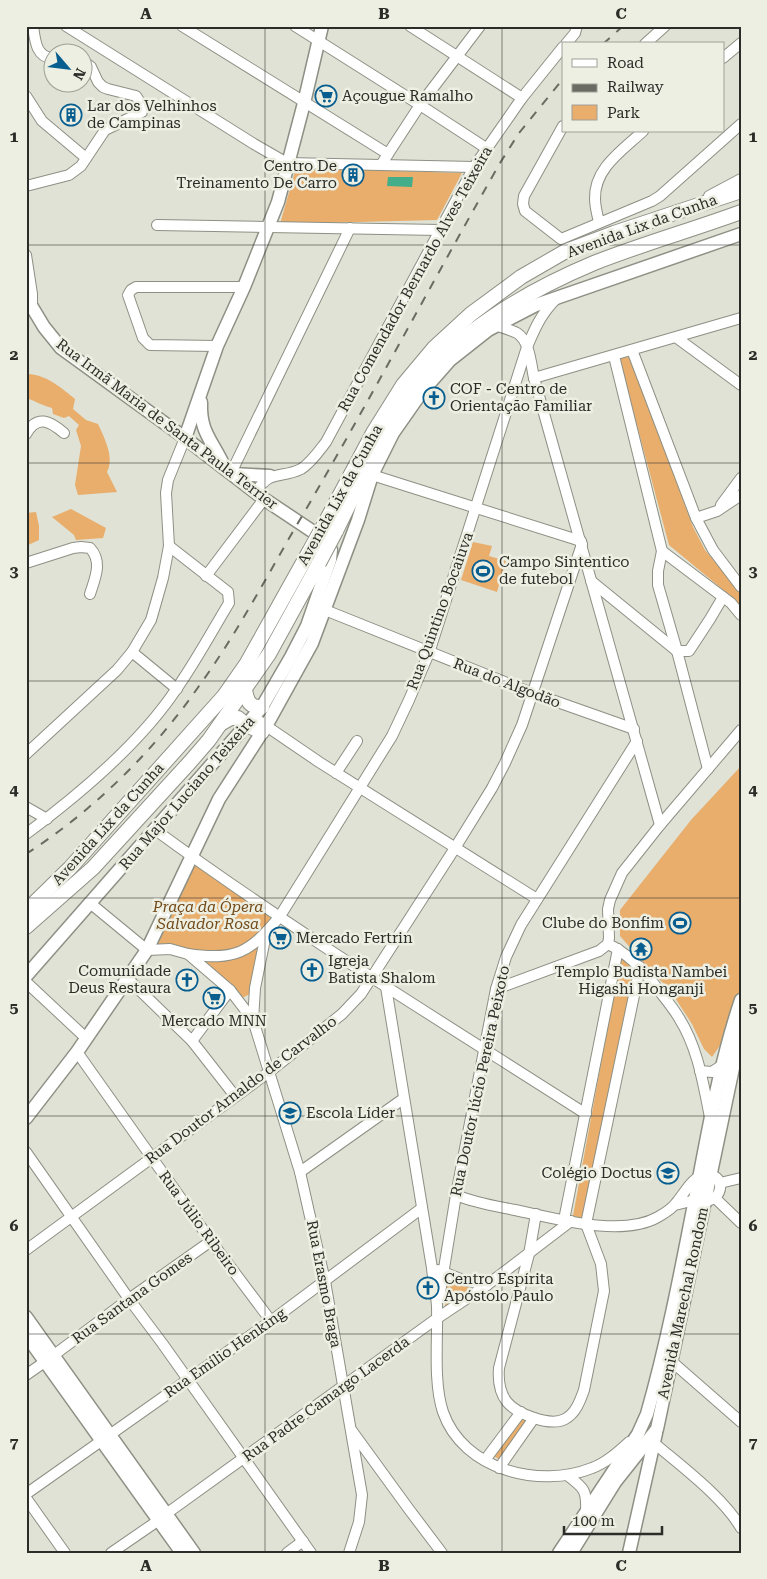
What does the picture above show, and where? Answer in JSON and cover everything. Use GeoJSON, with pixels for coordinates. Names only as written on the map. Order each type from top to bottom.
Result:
{"type":"FeatureCollection","features":[{"type":"Feature","properties":{"kind":"highway","name":"Avenida Lix da Cunha"},"geometry":{"type":"LineString","coordinates":[[26,927],[93,868],[190,762],[222,723],[269,654],[319,563],[331,527],[373,433],[403,384],[429,354],[471,314],[521,277],[566,252],[614,233],[741,191]]}},
{"type":"Feature","properties":{"kind":"highway","name":"Avenida Lix da Cunha"},"geometry":{"type":"LineString","coordinates":[[26,911],[70,868],[224,696],[247,663],[309,552],[331,527],[398,413],[411,393],[442,358],[497,314],[542,288],[596,262],[741,212]]}},
{"type":"Feature","properties":{"kind":"highway"},"geometry":{"type":"LineString","coordinates":[[385,447],[398,413],[450,360]]}},
{"type":"Feature","properties":{"kind":"highway"},"geometry":{"type":"LineString","coordinates":[[245,690],[254,716],[264,729]]}},
{"type":"Feature","properties":{"kind":"highway"},"geometry":{"type":"LineString","coordinates":[[222,723],[234,717],[240,719],[254,716]]}},
{"type":"Feature","properties":{"kind":"main road"},"geometry":{"type":"LineString","coordinates":[[185,438],[217,346],[244,288],[278,202],[322,26]]}},
{"type":"Feature","properties":{"kind":"main road"},"geometry":{"type":"LineString","coordinates":[[26,1118],[77,1052],[147,950],[219,799],[264,729],[312,644],[358,520],[372,475],[385,447],[411,406],[450,360],[488,330],[536,305],[558,296],[741,234]]}},
{"type":"Feature","properties":{"kind":"main road","name":"Rua Irmã Maria de Santa Paula Terrier"},"geometry":{"type":"LineString","coordinates":[[29,305],[61,348],[260,495],[312,531],[329,546]]}},
{"type":"Feature","properties":{"kind":"main road"},"geometry":{"type":"LineString","coordinates":[[203,388],[201,404],[202,426],[207,438],[230,472],[270,476]]}},
{"type":"Feature","properties":{"kind":"main road"},"geometry":{"type":"LineString","coordinates":[[164,424],[177,425],[182,423],[203,388]]}},
{"type":"Feature","properties":{"kind":"main road","name":"Rua Major Luciano Teixeira"},"geometry":{"type":"LineString","coordinates":[[26,976],[254,716],[291,658],[307,626],[330,560],[331,550],[329,546]]}},
{"type":"Feature","properties":{"kind":"main road","name":"Rua Major Luciano Teixeira"},"geometry":{"type":"LineString","coordinates":[[312,644],[320,591]]}},
{"type":"Feature","properties":{"kind":"main road"},"geometry":{"type":"LineString","coordinates":[[559,1553],[638,1434],[647,1414],[706,1200],[704,1175],[711,1120],[731,1032],[741,1000]]}},
{"type":"Feature","properties":{"kind":"main road"},"geometry":{"type":"LineString","coordinates":[[704,1175],[741,1030]]}},
{"type":"Feature","properties":{"kind":"main road","name":"Avenida Marechal Rondom"},"geometry":{"type":"LineString","coordinates":[[571,1553],[621,1474],[656,1429],[706,1200]]}},
{"type":"Feature","properties":{"kind":"main road"},"geometry":{"type":"LineString","coordinates":[[26,1317],[50,1358],[162,1517],[182,1553]]}},
{"type":"Feature","properties":{"kind":"main road"},"geometry":{"type":"LineString","coordinates":[[26,1334],[50,1358]]}},
{"type":"Feature","properties":{"kind":"main road"},"geometry":{"type":"LineString","coordinates":[[629,1553],[648,1475],[656,1429]]}},
{"type":"Feature","properties":{"kind":"main road"},"geometry":{"type":"LineString","coordinates":[[621,1474],[648,1475]]}},
{"type":"Feature","properties":{"kind":"main road"},"geometry":{"type":"LineString","coordinates":[[162,1517],[194,1553]]}},
{"type":"Feature","properties":{"kind":"street"},"geometry":{"type":"LineString","coordinates":[[33,26],[42,56]]}},
{"type":"Feature","properties":{"kind":"street"},"geometry":{"type":"LineString","coordinates":[[66,26],[287,163],[474,167]]}},
{"type":"Feature","properties":{"kind":"street"},"geometry":{"type":"LineString","coordinates":[[182,26],[388,154]]}},
{"type":"Feature","properties":{"kind":"street"},"geometry":{"type":"LineString","coordinates":[[295,26],[420,104],[486,148]]}},
{"type":"Feature","properties":{"kind":"street"},"geometry":{"type":"LineString","coordinates":[[410,26],[522,98]]}},
{"type":"Feature","properties":{"kind":"street"},"geometry":{"type":"LineString","coordinates":[[381,164],[420,104],[480,26]]}},
{"type":"Feature","properties":{"kind":"street"},"geometry":{"type":"LineString","coordinates":[[567,42],[577,26]]}},
{"type":"Feature","properties":{"kind":"street"},"geometry":{"type":"LineString","coordinates":[[647,42],[665,26]]}},
{"type":"Feature","properties":{"kind":"street"},"geometry":{"type":"LineString","coordinates":[[724,57],[741,42]]}},
{"type":"Feature","properties":{"kind":"street","name":"Rua Comendador Bernardo Alves Teixeira"},"geometry":{"type":"LineString","coordinates":[[270,476],[301,469],[317,454],[326,442],[474,167],[522,98],[562,48]]}},
{"type":"Feature","properties":{"kind":"street"},"geometry":{"type":"LineString","coordinates":[[26,186],[69,176],[81,166],[105,130],[140,114],[143,109],[136,96],[103,87],[98,82],[92,69]]}},
{"type":"Feature","properties":{"kind":"street"},"geometry":{"type":"LineString","coordinates":[[26,96],[42,121],[86,158]]}},
{"type":"Feature","properties":{"kind":"street"},"geometry":{"type":"LineString","coordinates":[[562,128],[524,196],[523,204],[524,211],[558,238],[565,238],[598,222],[652,201],[741,124]]}},
{"type":"Feature","properties":{"kind":"street"},"geometry":{"type":"LineString","coordinates":[[598,222],[595,199],[598,181],[604,168],[642,132]]}},
{"type":"Feature","properties":{"kind":"street"},"geometry":{"type":"LineString","coordinates":[[678,211],[741,179]]}},
{"type":"Feature","properties":{"kind":"street"},"geometry":{"type":"LineString","coordinates":[[157,225],[440,230]]}},
{"type":"Feature","properties":{"kind":"street"},"geometry":{"type":"LineString","coordinates":[[230,472],[350,228]]}},
{"type":"Feature","properties":{"kind":"street","name":"Rua Irmã Maria de Santa Paula Terrier"},"geometry":{"type":"LineString","coordinates":[[26,255],[32,294],[29,305]]}},
{"type":"Feature","properties":{"kind":"street"},"geometry":{"type":"LineString","coordinates":[[217,346],[150,345],[142,338],[128,295],[130,290],[136,286],[244,288]]}},
{"type":"Feature","properties":{"kind":"street","name":"Rua Quintino Bocaiuva"},"geometry":{"type":"LineString","coordinates":[[266,934],[280,916],[392,736],[429,653],[527,348],[544,310],[558,296]]}},
{"type":"Feature","properties":{"kind":"street"},"geometry":{"type":"LineString","coordinates":[[534,378],[678,338],[741,318]]}},
{"type":"Feature","properties":{"kind":"street"},"geometry":{"type":"LineString","coordinates":[[498,326],[516,333],[521,337],[527,348],[660,825]]}},
{"type":"Feature","properties":{"kind":"street"},"geometry":{"type":"LineString","coordinates":[[678,338],[739,380]]}},
{"type":"Feature","properties":{"kind":"street"},"geometry":{"type":"LineString","coordinates":[[632,350],[696,518],[713,550],[741,587]]}},
{"type":"Feature","properties":{"kind":"street"},"geometry":{"type":"LineString","coordinates":[[614,356],[662,551],[658,571],[658,585],[708,768]]}},
{"type":"Feature","properties":{"kind":"street"},"geometry":{"type":"LineString","coordinates":[[26,434],[35,424],[43,421],[53,424],[64,433]]}},
{"type":"Feature","properties":{"kind":"street"},"geometry":{"type":"LineString","coordinates":[[26,754],[117,670],[132,652],[151,620],[164,578],[169,546],[166,493],[168,480],[185,438]]}},
{"type":"Feature","properties":{"kind":"street"},"geometry":{"type":"LineString","coordinates":[[372,475],[477,507],[581,543]]}},
{"type":"Feature","properties":{"kind":"street"},"geometry":{"type":"LineString","coordinates":[[206,576],[260,495],[262,484],[270,476]]}},
{"type":"Feature","properties":{"kind":"street"},"geometry":{"type":"LineString","coordinates":[[717,511],[741,478]]}},
{"type":"Feature","properties":{"kind":"street"},"geometry":{"type":"LineString","coordinates":[[696,518],[717,511],[741,495]]}},
{"type":"Feature","properties":{"kind":"street","name":"Rua Doutor Arnaldo de Carvalho"},"geometry":{"type":"LineString","coordinates":[[26,1250],[269,1072],[342,1014],[361,994],[455,848],[505,763],[522,725],[581,543]]}},
{"type":"Feature","properties":{"kind":"street"},"geometry":{"type":"LineString","coordinates":[[26,834],[110,765],[146,726],[177,689],[229,603],[228,592],[169,546]]}},
{"type":"Feature","properties":{"kind":"street"},"geometry":{"type":"LineString","coordinates":[[26,563],[73,548],[90,548],[97,557],[98,564],[90,594]]}},
{"type":"Feature","properties":{"kind":"street"},"geometry":{"type":"LineString","coordinates":[[662,551],[731,603],[741,615]]}},
{"type":"Feature","properties":{"kind":"street"},"geometry":{"type":"LineString","coordinates":[[591,581],[677,651],[689,651],[723,597]]}},
{"type":"Feature","properties":{"kind":"street","name":"Rua do Algodão"},"geometry":{"type":"LineString","coordinates":[[325,610],[429,653],[634,730]]}},
{"type":"Feature","properties":{"kind":"street"},"geometry":{"type":"LineString","coordinates":[[132,652],[177,689]]}},
{"type":"Feature","properties":{"kind":"street"},"geometry":{"type":"LineString","coordinates":[[264,729],[360,787],[537,899]]}},
{"type":"Feature","properties":{"kind":"street"},"geometry":{"type":"LineString","coordinates":[[496,990],[599,951],[608,944],[608,909],[613,890],[622,874],[660,825],[741,730]]}},
{"type":"Feature","properties":{"kind":"street"},"geometry":{"type":"LineString","coordinates":[[336,773],[356,741]]}},
{"type":"Feature","properties":{"kind":"street","name":"Rua Doutor lúcio Pereira Peixoto"},"geometry":{"type":"LineString","coordinates":[[437,1306],[456,1195],[496,990],[515,936],[637,741]]}},
{"type":"Feature","properties":{"kind":"street"},"geometry":{"type":"LineString","coordinates":[[26,807],[47,818]]}},
{"type":"Feature","properties":{"kind":"street"},"geometry":{"type":"LineString","coordinates":[[154,829],[372,978],[586,1114]]}},
{"type":"Feature","properties":{"kind":"street"},"geometry":{"type":"LineString","coordinates":[[90,904],[147,950]]}},
{"type":"Feature","properties":{"kind":"street","name":"Rua Erasmo Braga"},"geometry":{"type":"LineString","coordinates":[[147,950],[170,949],[211,957],[228,956],[249,947],[266,934]]}},
{"type":"Feature","properties":{"kind":"street","name":"Rua Erasmo Braga"},"geometry":{"type":"LineString","coordinates":[[253,1020],[255,988],[266,934]]}},
{"type":"Feature","properties":{"kind":"street"},"geometry":{"type":"LineString","coordinates":[[608,944],[618,949],[640,967],[679,1018],[687,1034],[700,1071],[711,1120]]}},
{"type":"Feature","properties":{"kind":"street"},"geometry":{"type":"LineString","coordinates":[[568,1220],[586,1114],[618,949]]}},
{"type":"Feature","properties":{"kind":"street","name":"Rua Erasmo Braga"},"geometry":{"type":"LineString","coordinates":[[188,954],[230,990],[253,1020],[300,1172],[325,1281],[362,1495],[359,1522],[349,1553]]}},
{"type":"Feature","properties":{"kind":"street"},"geometry":{"type":"LineString","coordinates":[[536,1214],[529,1254],[498,1377],[508,1402],[521,1412],[534,1418],[552,1422],[566,1418],[577,1407],[584,1390],[604,1291],[601,1264],[586,1224],[640,967]]}},
{"type":"Feature","properties":{"kind":"street"},"geometry":{"type":"LineString","coordinates":[[128,978],[192,1041],[235,1096]]}},
{"type":"Feature","properties":{"kind":"street"},"geometry":{"type":"LineString","coordinates":[[26,982],[86,1038]]}},
{"type":"Feature","properties":{"kind":"street"},"geometry":{"type":"LineString","coordinates":[[386,987],[432,1268],[437,1306],[439,1393],[444,1414],[459,1438],[468,1448],[499,1468],[522,1475],[567,1475],[592,1468],[602,1463],[638,1434]]}},
{"type":"Feature","properties":{"kind":"street"},"geometry":{"type":"LineString","coordinates":[[192,1041],[230,990]]}},
{"type":"Feature","properties":{"kind":"street","name":"Rua Júlio Ribeiro"},"geometry":{"type":"LineString","coordinates":[[77,1052],[211,1241],[271,1321]]}},
{"type":"Feature","properties":{"kind":"street"},"geometry":{"type":"LineString","coordinates":[[700,1071],[712,1072],[724,1064]]}},
{"type":"Feature","properties":{"kind":"street"},"geometry":{"type":"LineString","coordinates":[[300,1172],[403,1099]]}},
{"type":"Feature","properties":{"kind":"street"},"geometry":{"type":"LineString","coordinates":[[26,1152],[128,1299],[311,1553]]}},
{"type":"Feature","properties":{"kind":"street"},"geometry":{"type":"LineString","coordinates":[[456,1195],[468,1200],[536,1214],[586,1224],[608,1226],[645,1222],[658,1217],[675,1205],[693,1181],[704,1175],[715,1178],[720,1183],[720,1190],[706,1200],[675,1205]]}},
{"type":"Feature","properties":{"kind":"street"},"geometry":{"type":"LineString","coordinates":[[720,1183],[741,1178]]}},
{"type":"Feature","properties":{"kind":"street"},"geometry":{"type":"LineString","coordinates":[[706,1200],[741,1224]]}},
{"type":"Feature","properties":{"kind":"street","name":"Rua Emílio Henking"},"geometry":{"type":"LineString","coordinates":[[26,1494],[271,1321],[422,1208]]}},
{"type":"Feature","properties":{"kind":"street","name":"Rua Padre Camargo Lacerda"},"geometry":{"type":"LineString","coordinates":[[111,1553],[436,1319],[487,1286],[529,1254],[568,1220]]}},
{"type":"Feature","properties":{"kind":"street","name":"Rua Santana Gomes"},"geometry":{"type":"LineString","coordinates":[[26,1374],[211,1241]]}},
{"type":"Feature","properties":{"kind":"street"},"geometry":{"type":"LineString","coordinates":[[429,1254],[445,1256]]}},
{"type":"Feature","properties":{"kind":"street"},"geometry":{"type":"LineString","coordinates":[[432,1268],[463,1280],[487,1286]]}},
{"type":"Feature","properties":{"kind":"street"},"geometry":{"type":"LineString","coordinates":[[506,1271],[522,1280]]}},
{"type":"Feature","properties":{"kind":"street"},"geometry":{"type":"LineString","coordinates":[[670,1360],[741,1422]]}},
{"type":"Feature","properties":{"kind":"street"},"geometry":{"type":"LineString","coordinates":[[485,1460],[521,1412]]}},
{"type":"Feature","properties":{"kind":"street"},"geometry":{"type":"LineString","coordinates":[[499,1468],[534,1418]]}},
{"type":"Feature","properties":{"kind":"street"},"geometry":{"type":"LineString","coordinates":[[351,1428],[442,1553]]}},
{"type":"Feature","properties":{"kind":"street"},"geometry":{"type":"LineString","coordinates":[[654,1443],[738,1516],[741,1528]]}},
{"type":"Feature","properties":{"kind":"street"},"geometry":{"type":"LineString","coordinates":[[567,1475],[584,1488],[586,1511]]}},
{"type":"Feature","properties":{"kind":"street"},"geometry":{"type":"LineString","coordinates":[[26,1498],[65,1553]]}},
{"type":"Feature","properties":{"kind":"street"},"geometry":{"type":"LineString","coordinates":[[287,1553],[303,1541]]}},
{"type":"Feature","properties":{"kind":"green space"},"geometry":{"type":"Polygon","coordinates":[[[296,168],[462,173],[437,220],[280,224],[296,168]]]}},
{"type":"Feature","properties":{"kind":"green space"},"geometry":{"type":"Polygon","coordinates":[[[630,357],[693,527],[705,550],[741,593],[741,612],[733,598],[669,545],[619,358],[630,357]]]}},
{"type":"Feature","properties":{"kind":"green space"},"geometry":{"type":"Polygon","coordinates":[[[26,374],[39,376],[59,386],[75,399],[73,409],[86,420],[98,424],[106,441],[109,454],[110,460],[107,472],[117,492],[78,495],[75,485],[81,446],[76,430],[79,425],[69,416],[64,418],[53,414],[52,408],[26,398],[26,374]]]}},
{"type":"Feature","properties":{"kind":"green space"},"geometry":{"type":"Polygon","coordinates":[[[71,509],[106,528],[103,538],[76,540],[74,535],[52,517],[71,509]]]}},
{"type":"Feature","properties":{"kind":"green space"},"geometry":{"type":"Polygon","coordinates":[[[36,512],[39,540],[26,546],[26,513],[36,512]]]}},
{"type":"Feature","properties":{"kind":"green space","name":"Campo Sintentico de futebol"},"geometry":{"type":"Polygon","coordinates":[[[473,542],[492,546],[489,556],[506,561],[497,592],[461,580],[473,542]]]}},
{"type":"Feature","properties":{"kind":"green space","name":"Clube do Bonfim"},"geometry":{"type":"Polygon","coordinates":[[[741,766],[741,989],[729,1017],[721,1044],[712,1057],[704,1049],[692,1024],[668,987],[655,976],[620,936],[620,910],[691,820],[741,766]]]}},
{"type":"Feature","properties":{"kind":"green space","name":"Praça da Ópera Salvador Rosa"},"geometry":{"type":"Polygon","coordinates":[[[193,861],[275,915],[270,926],[239,951],[188,952],[173,944],[150,949],[193,861]]]}},
{"type":"Feature","properties":{"kind":"green space"},"geometry":{"type":"Polygon","coordinates":[[[260,945],[252,993],[242,998],[199,959],[260,945]]]}},
{"type":"Feature","properties":{"kind":"green space"},"geometry":{"type":"Polygon","coordinates":[[[621,955],[636,968],[587,1219],[573,1216],[621,955]]]}},
{"type":"Feature","properties":{"kind":"green space"},"geometry":{"type":"Polygon","coordinates":[[[447,1280],[473,1289],[445,1308],[447,1280]]]}},
{"type":"Feature","properties":{"kind":"green space"},"geometry":{"type":"Polygon","coordinates":[[[521,1416],[531,1422],[503,1461],[491,1455],[521,1416]]]}},
{"type":"Feature","properties":{"kind":"shaded area"},"geometry":{"type":"Polygon","coordinates":[[[388,177],[413,177],[412,187],[387,186],[388,177]]]}},
{"type":"Feature","properties":{"kind":"railway"},"geometry":{"type":"LineString","coordinates":[[605,42],[623,26]]}},
{"type":"Feature","properties":{"kind":"railway"},"geometry":{"type":"LineString","coordinates":[[26,854],[75,819],[121,778],[162,734],[214,665],[330,468],[500,163],[519,133],[562,80]]}},
{"type":"Feature","properties":{"kind":"place","name":"Açougue Ramalho"},"geometry":{"type":"Point","coordinates":[326,96]}},
{"type":"Feature","properties":{"kind":"place","name":"Lar dos Velhinhos de Campinas"},"geometry":{"type":"Point","coordinates":[71,115]}},
{"type":"Feature","properties":{"kind":"place","name":"Centro De Treinamento De Carro"},"geometry":{"type":"Point","coordinates":[353,175]}},
{"type":"Feature","properties":{"kind":"place","name":"COF - Centro de Orientação Familiar"},"geometry":{"type":"Point","coordinates":[434,398]}},
{"type":"Feature","properties":{"kind":"place","name":"Campo Sintentico de futebol"},"geometry":{"type":"Point","coordinates":[483,571]}},
{"type":"Feature","properties":{"kind":"place","name":"Clube do Bonfim"},"geometry":{"type":"Point","coordinates":[680,923]}},
{"type":"Feature","properties":{"kind":"place","name":"Mercado Fertrin"},"geometry":{"type":"Point","coordinates":[280,938]}},
{"type":"Feature","properties":{"kind":"place","name":"Templo Budista Nambei Higashi Honganji"},"geometry":{"type":"Point","coordinates":[641,949]}},
{"type":"Feature","properties":{"kind":"place","name":"Igreja Batista Shalom"},"geometry":{"type":"Point","coordinates":[312,970]}},
{"type":"Feature","properties":{"kind":"place","name":"Comunidade Deus Restaura"},"geometry":{"type":"Point","coordinates":[187,980]}},
{"type":"Feature","properties":{"kind":"place","name":"Mercado MNN"},"geometry":{"type":"Point","coordinates":[214,998]}},
{"type":"Feature","properties":{"kind":"place","name":"Escola Líder"},"geometry":{"type":"Point","coordinates":[290,1113]}},
{"type":"Feature","properties":{"kind":"place","name":"Colégio Doctus"},"geometry":{"type":"Point","coordinates":[668,1173]}},
{"type":"Feature","properties":{"kind":"place","name":"Centro Espírita Apóstolo Paulo"},"geometry":{"type":"Point","coordinates":[428,1288]}}]}
